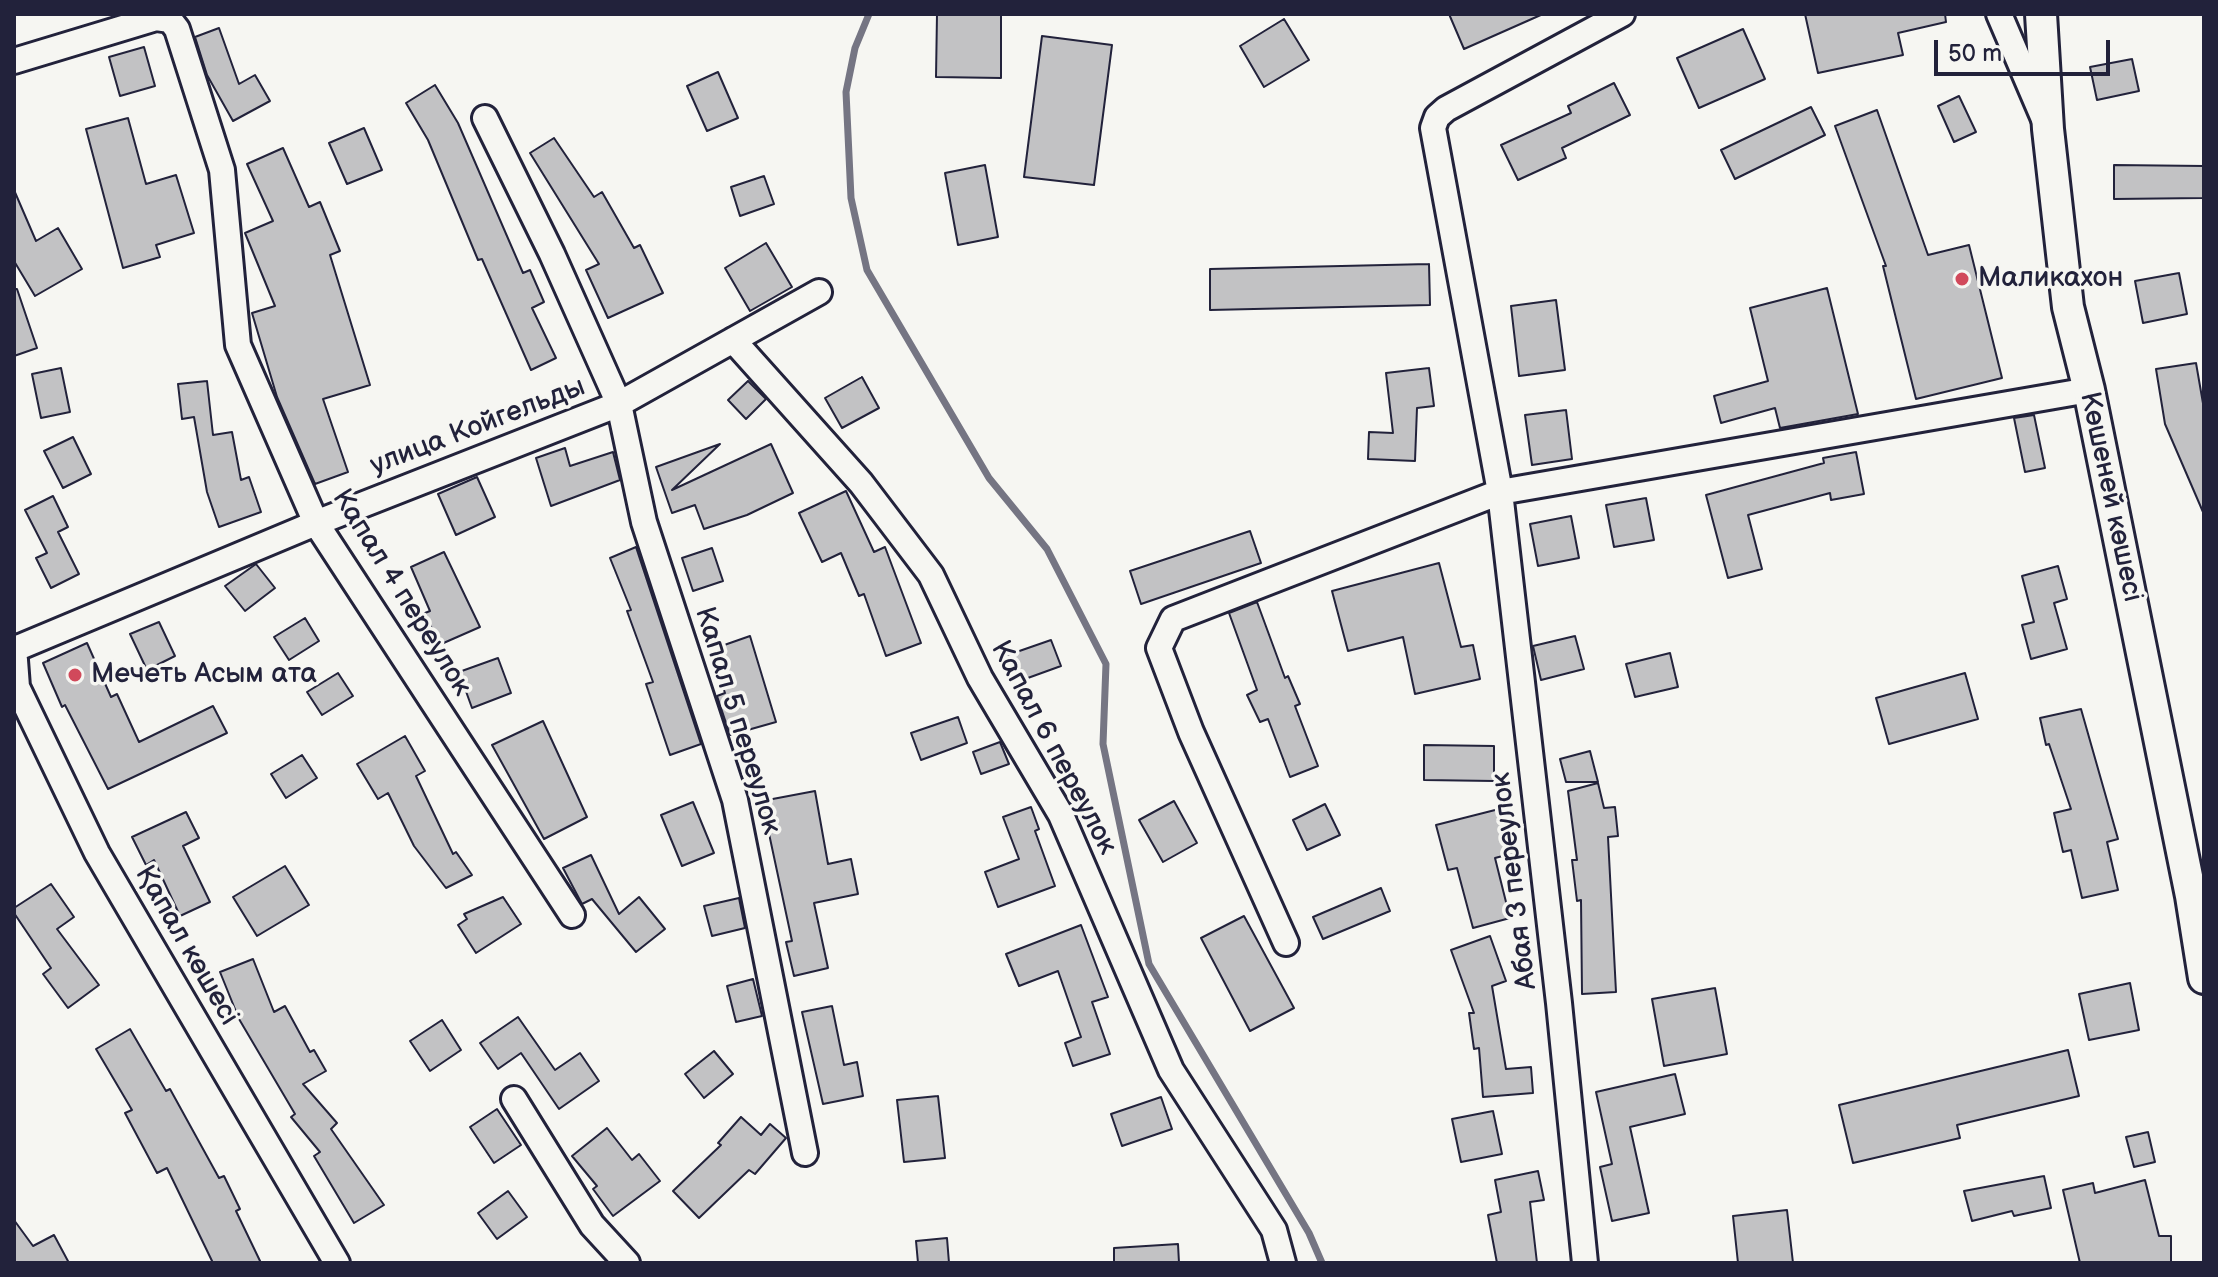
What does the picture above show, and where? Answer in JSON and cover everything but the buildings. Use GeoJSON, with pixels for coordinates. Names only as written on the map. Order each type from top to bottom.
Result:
{"type":"FeatureCollection","features":[{"type":"Feature","properties":{"kind":"main road","name":"Көшеней көшесі"},"geometry":{"type":"LineString","coordinates":[[2041,14],[2048,129],[2068,307],[2089,390],[2188,881],[2204,978]]}},
{"type":"Feature","properties":{"kind":"street","name":"Абая 3 переулок"},"geometry":{"type":"LineString","coordinates":[[1585,1263],[1559,1003],[1500,492],[1433,128],[1437,117],[1446,109],[1622,14]]}},
{"type":"Feature","properties":{"kind":"street"},"geometry":{"type":"LineString","coordinates":[[1999,14],[2048,129]]}},
{"type":"Feature","properties":{"kind":"street","name":"Капал 4 переулок"},"geometry":{"type":"LineString","coordinates":[[14,61],[156,18],[170,20],[177,29],[222,170],[238,345],[316,523],[572,915]]}},
{"type":"Feature","properties":{"kind":"street","name":"Капал 5 переулок"},"geometry":{"type":"LineString","coordinates":[[485,118],[552,254],[619,404],[644,522],[735,800],[805,1153]]}},
{"type":"Feature","properties":{"kind":"street","name":"улица Койгельды"},"geometry":{"type":"LineString","coordinates":[[14,648],[316,523],[619,404],[819,292]]}},
{"type":"Feature","properties":{"kind":"street","name":"Капал 6 переулок"},"geometry":{"type":"LineString","coordinates":[[733,340],[861,483],[931,575],[980,678],[1061,815],[1171,1070],[1274,1230],[1283,1263]]}},
{"type":"Feature","properties":{"kind":"street"},"geometry":{"type":"LineString","coordinates":[[1286,943],[1191,732],[1159,648],[1163,632],[1173,619],[1500,492],[2089,390]]}},
{"type":"Feature","properties":{"kind":"street","name":"Қапал көшесі"},"geometry":{"type":"LineString","coordinates":[[14,648],[16,688],[97,853],[337,1263]]}},
{"type":"Feature","properties":{"kind":"street"},"geometry":{"type":"LineString","coordinates":[[514,1099],[592,1225],[627,1263]]}},
{"type":"Feature","properties":{"kind":"waterway"},"geometry":{"type":"LineString","coordinates":[[869,14],[855,48],[846,92],[851,198],[867,270],[989,478],[1047,549],[1106,664],[1103,744],[1149,964],[1309,1233],[1322,1263]]}},
{"type":"Feature","properties":{"kind":"place","name":"Маликахон"},"geometry":{"type":"Point","coordinates":[1962,279]}},
{"type":"Feature","properties":{"kind":"place","name":"Мечеть Асым ата"},"geometry":{"type":"Point","coordinates":[75,675]}}]}
